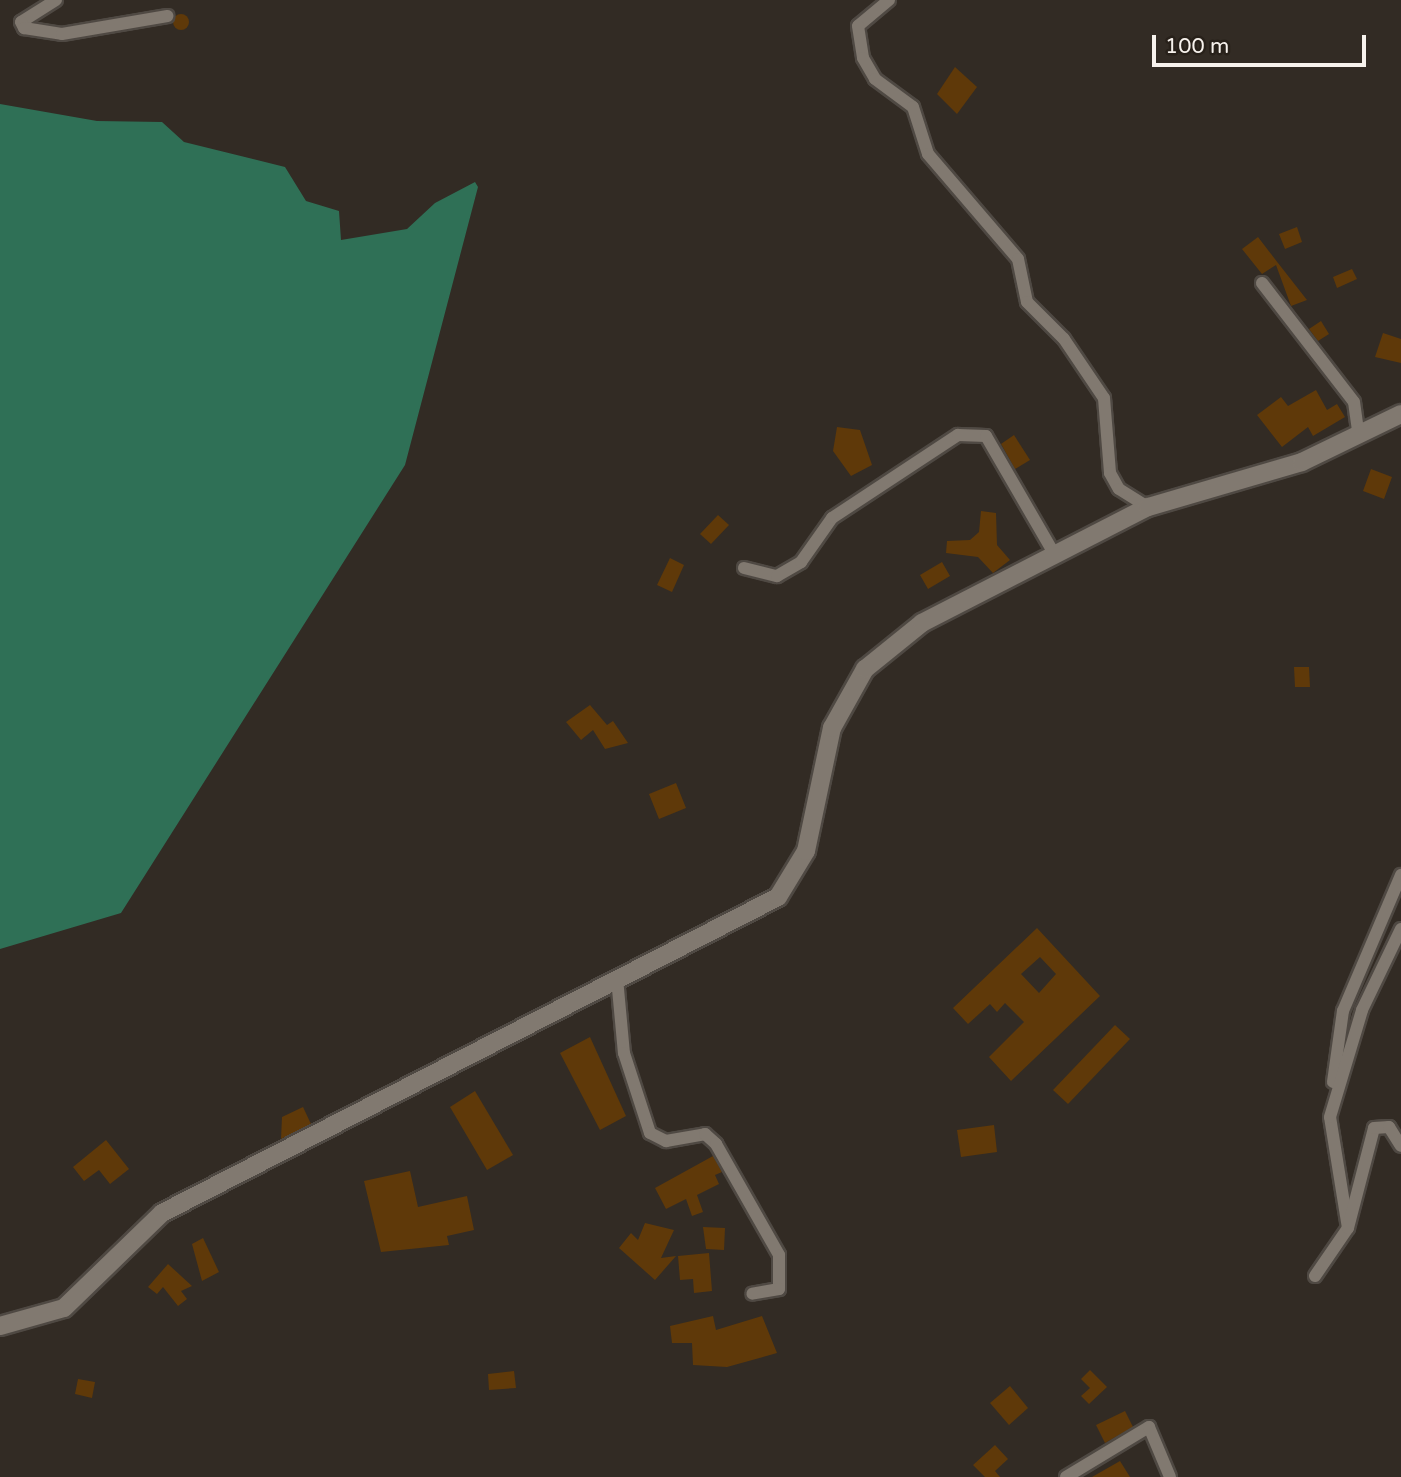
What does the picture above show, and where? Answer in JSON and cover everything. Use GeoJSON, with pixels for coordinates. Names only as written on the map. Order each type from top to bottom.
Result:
{"type":"FeatureCollection","features":[{"type":"Feature","properties":{"kind":"street"},"geometry":{"type":"LineString","coordinates":[[55,0],[21,22],[24,27],[62,34],[167,16]]}},
{"type":"Feature","properties":{"kind":"street"},"geometry":{"type":"LineString","coordinates":[[889,0],[858,26],[863,58],[875,79],[914,107],[928,154],[1018,259],[1027,302],[1064,339],[1104,398],[1110,473],[1119,489],[1148,508]]}},
{"type":"Feature","properties":{"kind":"street"},"geometry":{"type":"LineString","coordinates":[[1262,283],[1354,401],[1359,437]]}},
{"type":"Feature","properties":{"kind":"street"},"geometry":{"type":"LineString","coordinates":[[0,1326],[64,1308],[162,1213],[778,897],[806,851],[832,728],[865,669],[922,623],[1148,508],[1302,462],[1359,437],[1401,414]]}},
{"type":"Feature","properties":{"kind":"street"},"geometry":{"type":"LineString","coordinates":[[744,568],[777,576],[801,562],[832,518],[958,435],[986,436],[1055,555]]}},
{"type":"Feature","properties":{"kind":"street"},"geometry":{"type":"LineString","coordinates":[[1348,1228],[1330,1117],[1342,1011],[1401,874]]}},
{"type":"Feature","properties":{"kind":"street"},"geometry":{"type":"LineString","coordinates":[[1330,1117],[1362,1010],[1401,929]]}},
{"type":"Feature","properties":{"kind":"street"},"geometry":{"type":"LineString","coordinates":[[617,978],[624,1054],[650,1133],[666,1141],[705,1134],[716,1144],[779,1255],[779,1289],[752,1294]]}},
{"type":"Feature","properties":{"kind":"street"},"geometry":{"type":"LineString","coordinates":[[1315,1276],[1348,1228],[1374,1128],[1389,1127],[1401,1146]]}},
{"type":"Feature","properties":{"kind":"street"},"geometry":{"type":"LineString","coordinates":[[1066,1477],[1149,1427],[1170,1477]]}},
{"type":"Feature","properties":{"kind":"green space"},"geometry":{"type":"Polygon","coordinates":[[[0,104],[97,121],[162,122],[184,142],[285,167],[306,201],[339,211],[341,240],[407,229],[435,203],[475,182],[478,187],[405,465],[121,913],[0,949],[0,104]]]}},
{"type":"Feature","properties":{"kind":"building"},"geometry":{"type":"Polygon","coordinates":[[[178,14],[184,14],[189,22],[187,28],[178,30],[173,25],[173,19],[178,14]]]}},
{"type":"Feature","properties":{"kind":"building"},"geometry":{"type":"Polygon","coordinates":[[[955,67],[977,87],[957,114],[937,94],[955,67]]]}},
{"type":"Feature","properties":{"kind":"building"},"geometry":{"type":"Polygon","coordinates":[[[1297,227],[1302,242],[1285,249],[1279,234],[1297,227]]]}},
{"type":"Feature","properties":{"kind":"building"},"geometry":{"type":"Polygon","coordinates":[[[1258,237],[1307,300],[1291,306],[1276,265],[1262,274],[1242,249],[1258,237]]]}},
{"type":"Feature","properties":{"kind":"building"},"geometry":{"type":"Polygon","coordinates":[[[1352,269],[1357,279],[1337,288],[1333,277],[1352,269]]]}},
{"type":"Feature","properties":{"kind":"building"},"geometry":{"type":"Polygon","coordinates":[[[1321,321],[1329,334],[1318,341],[1309,329],[1321,321]]]}},
{"type":"Feature","properties":{"kind":"building"},"geometry":{"type":"Polygon","coordinates":[[[1383,333],[1401,339],[1401,363],[1375,357],[1383,333]]]}},
{"type":"Feature","properties":{"kind":"building"},"geometry":{"type":"Polygon","coordinates":[[[1316,390],[1327,410],[1337,404],[1345,417],[1313,436],[1308,427],[1282,447],[1257,415],[1281,397],[1288,406],[1316,390]]]}},
{"type":"Feature","properties":{"kind":"building"},"geometry":{"type":"Polygon","coordinates":[[[837,427],[860,430],[872,465],[851,476],[833,451],[837,427]]]}},
{"type":"Feature","properties":{"kind":"building"},"geometry":{"type":"Polygon","coordinates":[[[1014,435],[1030,460],[1015,469],[1001,444],[1014,435]]]}},
{"type":"Feature","properties":{"kind":"building"},"geometry":{"type":"Polygon","coordinates":[[[1371,469],[1392,477],[1384,499],[1363,491],[1371,469]]]}},
{"type":"Feature","properties":{"kind":"building"},"geometry":{"type":"Polygon","coordinates":[[[981,511],[996,513],[997,545],[1010,560],[993,573],[978,557],[946,553],[947,541],[970,540],[979,532],[981,511]]]}},
{"type":"Feature","properties":{"kind":"building"},"geometry":{"type":"Polygon","coordinates":[[[718,515],[729,525],[711,544],[700,534],[718,515]]]}},
{"type":"Feature","properties":{"kind":"building"},"geometry":{"type":"Polygon","coordinates":[[[670,558],[684,565],[672,592],[657,585],[670,558]]]}},
{"type":"Feature","properties":{"kind":"building"},"geometry":{"type":"Polygon","coordinates":[[[942,562],[950,576],[928,589],[920,575],[942,562]]]}},
{"type":"Feature","properties":{"kind":"building"},"geometry":{"type":"Polygon","coordinates":[[[1294,667],[1309,667],[1310,687],[1295,687],[1294,667]]]}},
{"type":"Feature","properties":{"kind":"building"},"geometry":{"type":"Polygon","coordinates":[[[590,705],[607,725],[613,721],[628,743],[605,749],[593,730],[581,740],[566,722],[590,705]]]}},
{"type":"Feature","properties":{"kind":"building"},"geometry":{"type":"Polygon","coordinates":[[[676,783],[686,808],[659,819],[649,794],[676,783]]]}},
{"type":"Feature","properties":{"kind":"building"},"geometry":{"type":"Polygon","coordinates":[[[1037,928],[1100,996],[1011,1081],[989,1057],[1024,1022],[1005,1003],[997,1012],[990,1004],[968,1024],[953,1008],[1037,928]],[[1040,957],[1021,974],[1039,993],[1056,974],[1040,957]]]}},
{"type":"Feature","properties":{"kind":"building"},"geometry":{"type":"Polygon","coordinates":[[[1115,1025],[1130,1039],[1068,1104],[1053,1090],[1115,1025]]]}},
{"type":"Feature","properties":{"kind":"building"},"geometry":{"type":"Polygon","coordinates":[[[590,1037],[626,1116],[600,1130],[560,1053],[590,1037]]]}},
{"type":"Feature","properties":{"kind":"building"},"geometry":{"type":"Polygon","coordinates":[[[475,1091],[513,1155],[487,1170],[450,1107],[475,1091]]]}},
{"type":"Feature","properties":{"kind":"building"},"geometry":{"type":"Polygon","coordinates":[[[303,1107],[311,1124],[281,1139],[282,1117],[303,1107]]]}},
{"type":"Feature","properties":{"kind":"building"},"geometry":{"type":"Polygon","coordinates":[[[994,1125],[997,1152],[961,1157],[957,1130],[994,1125]]]}},
{"type":"Feature","properties":{"kind":"building"},"geometry":{"type":"Polygon","coordinates":[[[106,1140],[129,1169],[110,1184],[99,1170],[84,1181],[73,1167],[106,1140]]]}},
{"type":"Feature","properties":{"kind":"building"},"geometry":{"type":"Polygon","coordinates":[[[713,1156],[722,1172],[715,1175],[719,1184],[697,1195],[703,1212],[692,1216],[686,1199],[666,1209],[655,1188],[713,1156]]]}},
{"type":"Feature","properties":{"kind":"building"},"geometry":{"type":"Polygon","coordinates":[[[410,1171],[418,1207],[467,1196],[474,1230],[447,1236],[449,1245],[381,1252],[364,1181],[410,1171]]]}},
{"type":"Feature","properties":{"kind":"building"},"geometry":{"type":"Polygon","coordinates":[[[645,1223],[674,1230],[661,1258],[676,1256],[655,1280],[619,1248],[631,1233],[638,1240],[645,1223]]]}},
{"type":"Feature","properties":{"kind":"building"},"geometry":{"type":"Polygon","coordinates":[[[703,1227],[725,1228],[724,1250],[706,1249],[703,1227]]]}},
{"type":"Feature","properties":{"kind":"building"},"geometry":{"type":"Polygon","coordinates":[[[203,1238],[219,1272],[202,1281],[192,1244],[203,1238]]]}},
{"type":"Feature","properties":{"kind":"building"},"geometry":{"type":"Polygon","coordinates":[[[709,1253],[712,1291],[694,1293],[693,1279],[680,1280],[678,1256],[709,1253]]]}},
{"type":"Feature","properties":{"kind":"building"},"geometry":{"type":"Polygon","coordinates":[[[168,1264],[192,1286],[181,1291],[187,1299],[178,1306],[163,1287],[157,1294],[148,1287],[168,1264]]]}},
{"type":"Feature","properties":{"kind":"building"},"geometry":{"type":"Polygon","coordinates":[[[713,1316],[716,1330],[762,1316],[777,1353],[727,1367],[693,1365],[692,1343],[672,1343],[670,1326],[713,1316]]]}},
{"type":"Feature","properties":{"kind":"building"},"geometry":{"type":"Polygon","coordinates":[[[1090,1370],[1107,1387],[1089,1404],[1081,1396],[1090,1388],[1081,1379],[1090,1370]]]}},
{"type":"Feature","properties":{"kind":"building"},"geometry":{"type":"Polygon","coordinates":[[[514,1371],[516,1388],[489,1390],[488,1374],[514,1371]]]}},
{"type":"Feature","properties":{"kind":"building"},"geometry":{"type":"Polygon","coordinates":[[[78,1379],[95,1382],[92,1398],[75,1394],[78,1379]]]}},
{"type":"Feature","properties":{"kind":"building"},"geometry":{"type":"Polygon","coordinates":[[[1010,1386],[1028,1408],[1009,1425],[990,1403],[1010,1386]]]}},
{"type":"Feature","properties":{"kind":"building"},"geometry":{"type":"Polygon","coordinates":[[[1125,1411],[1133,1427],[1105,1443],[1096,1425],[1125,1411]]]}},
{"type":"Feature","properties":{"kind":"building"},"geometry":{"type":"Polygon","coordinates":[[[995,1445],[1008,1459],[995,1471],[1000,1477],[985,1477],[973,1465],[995,1445]]]}},
{"type":"Feature","properties":{"kind":"building"},"geometry":{"type":"Polygon","coordinates":[[[1120,1461],[1130,1477],[1092,1477],[1120,1461]]]}}]}
